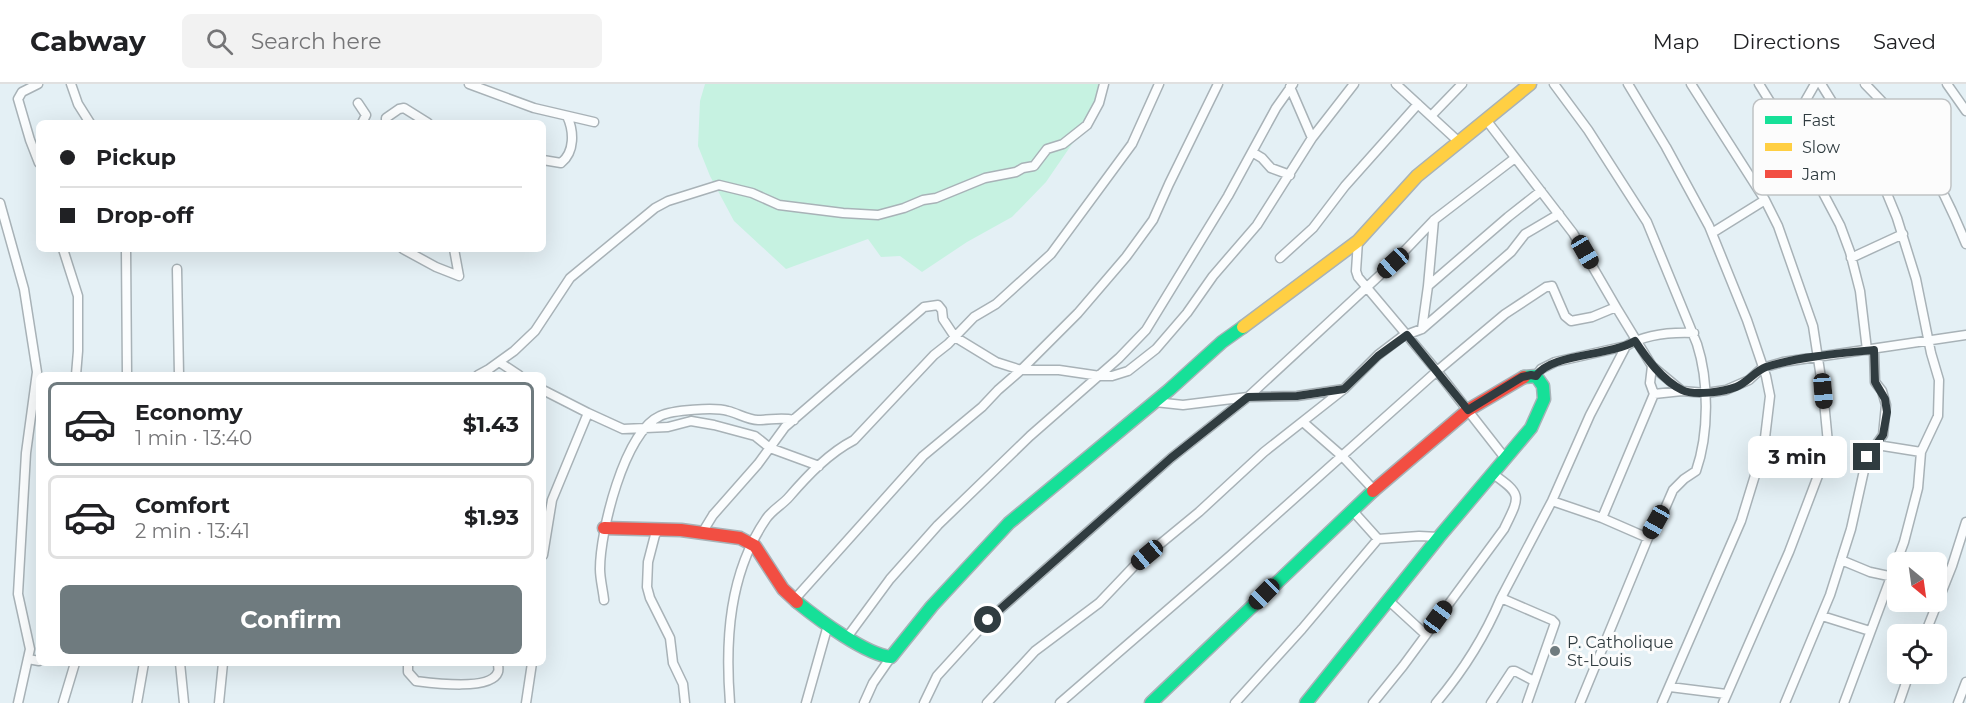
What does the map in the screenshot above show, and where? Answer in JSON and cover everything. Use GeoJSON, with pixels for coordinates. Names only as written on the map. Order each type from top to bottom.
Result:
{"type":"FeatureCollection","features":[{"type":"Feature","properties":{"kind":"street"},"geometry":{"type":"LineString","coordinates":[[36,155],[18,99],[22,92],[38,84]]}},
{"type":"Feature","properties":{"kind":"street"},"geometry":{"type":"LineString","coordinates":[[71,84],[78,104],[88,120]]}},
{"type":"Feature","properties":{"kind":"street"},"geometry":{"type":"LineString","coordinates":[[469,84],[519,103],[594,122]]}},
{"type":"Feature","properties":{"kind":"street"},"geometry":{"type":"LineString","coordinates":[[483,372],[499,362],[535,332],[570,278],[660,205],[719,185],[752,194],[779,205],[880,215],[923,200],[936,198],[985,178],[1032,167],[1047,149],[1063,144],[1087,125],[1099,103],[1104,84]]}},
{"type":"Feature","properties":{"kind":"street"},"geometry":{"type":"LineString","coordinates":[[730,703],[729,628],[737,586],[751,543],[768,516],[780,507],[819,466],[859,435],[914,374],[956,337],[974,317],[996,304],[1051,254],[1132,144],[1159,84]]}},
{"type":"Feature","properties":{"kind":"street"},"geometry":{"type":"LineString","coordinates":[[794,600],[923,456],[982,407],[992,395],[1021,370],[1100,288],[1151,224],[1218,84]]}},
{"type":"Feature","properties":{"kind":"street"},"geometry":{"type":"LineString","coordinates":[[702,532],[713,515],[780,433],[922,308],[931,305],[941,307],[943,319],[956,337],[996,362],[1021,370],[1059,370],[1100,376],[1112,376],[1128,371],[1156,349],[1187,313],[1213,276],[1257,225],[1312,138],[1354,84]]}},
{"type":"Feature","properties":{"kind":"street"},"geometry":{"type":"LineString","coordinates":[[1396,84],[1459,142]]}},
{"type":"Feature","properties":{"kind":"street"},"geometry":{"type":"LineString","coordinates":[[1431,116],[1462,84]]}},
{"type":"Feature","properties":{"kind":"street"},"geometry":{"type":"LineString","coordinates":[[864,703],[873,683],[891,657],[932,606],[997,534],[1155,402],[1222,342],[1359,241],[1417,176],[1530,84]]}},
{"type":"Feature","properties":{"kind":"street"},"geometry":{"type":"LineString","coordinates":[[1554,84],[1588,130],[1647,222],[1694,333],[1701,355],[1707,393],[1697,467],[1693,474],[1673,490],[1664,513],[1647,538],[1580,703]]}},
{"type":"Feature","properties":{"kind":"street"},"geometry":{"type":"LineString","coordinates":[[1628,84],[1666,147],[1712,233],[1747,320],[1770,396],[1764,446],[1741,521],[1662,703]]}},
{"type":"Feature","properties":{"kind":"street"},"geometry":{"type":"LineString","coordinates":[[1691,84],[1753,181]]}},
{"type":"Feature","properties":{"kind":"street"},"geometry":{"type":"LineString","coordinates":[[1759,84],[1768,99]]}},
{"type":"Feature","properties":{"kind":"street"},"geometry":{"type":"LineString","coordinates":[[1805,99],[1815,84]]}},
{"type":"Feature","properties":{"kind":"street"},"geometry":{"type":"LineString","coordinates":[[1821,84],[1830,99]]}},
{"type":"Feature","properties":{"kind":"street"},"geometry":{"type":"LineString","coordinates":[[1864,84],[1877,99]]}},
{"type":"Feature","properties":{"kind":"street"},"geometry":{"type":"LineString","coordinates":[[1947,84],[1966,111]]}},
{"type":"Feature","properties":{"kind":"street"},"geometry":{"type":"LineString","coordinates":[[1292,86],[1312,138]]}},
{"type":"Feature","properties":{"kind":"street"},"geometry":{"type":"LineString","coordinates":[[848,636],[890,579],[938,525],[1030,436],[1100,376],[1148,327],[1207,232],[1276,108],[1292,86]]}},
{"type":"Feature","properties":{"kind":"street"},"geometry":{"type":"LineString","coordinates":[[358,103],[366,115],[364,120]]}},
{"type":"Feature","properties":{"kind":"street"},"geometry":{"type":"LineString","coordinates":[[1280,258],[1313,228],[1345,186],[1418,104]]}},
{"type":"Feature","properties":{"kind":"street"},"geometry":{"type":"LineString","coordinates":[[386,120],[399,109],[404,108],[423,120]]}},
{"type":"Feature","properties":{"kind":"street"},"geometry":{"type":"LineString","coordinates":[[546,160],[561,163],[568,155],[572,126],[567,116]]}},
{"type":"Feature","properties":{"kind":"street"},"geometry":{"type":"LineString","coordinates":[[1486,121],[1573,233],[1635,341],[1652,366],[1683,391]]}},
{"type":"Feature","properties":{"kind":"street"},"geometry":{"type":"LineString","coordinates":[[1252,152],[1262,158],[1271,168],[1290,175]]}},
{"type":"Feature","properties":{"kind":"street"},"geometry":{"type":"LineString","coordinates":[[924,703],[937,676],[988,620],[1171,458],[1248,397],[1393,263],[1434,220],[1515,158]]}},
{"type":"Feature","properties":{"kind":"street"},"geometry":{"type":"LineString","coordinates":[[1428,286],[1541,191]]}},
{"type":"Feature","properties":{"kind":"street"},"geometry":{"type":"LineString","coordinates":[[1670,687],[1725,699],[1789,552],[1827,452],[1828,433],[1813,326],[1778,226],[1762,195]]}},
{"type":"Feature","properties":{"kind":"street"},"geometry":{"type":"LineString","coordinates":[[1785,703],[1822,616],[1854,519],[1867,457],[1883,435],[1887,412],[1885,399],[1875,382],[1863,307],[1851,258],[1840,225],[1824,195]]}},
{"type":"Feature","properties":{"kind":"street"},"geometry":{"type":"LineString","coordinates":[[1887,195],[1903,234],[1916,279],[1930,353],[1938,374],[1939,410],[1921,452],[1913,511],[1900,552]]}},
{"type":"Feature","properties":{"kind":"street"},"geometry":{"type":"LineString","coordinates":[[1944,195],[1966,244]]}},
{"type":"Feature","properties":{"kind":"street"},"geometry":{"type":"LineString","coordinates":[[1712,233],[1765,200]]}},
{"type":"Feature","properties":{"kind":"street"},"geometry":{"type":"LineString","coordinates":[[0,203],[24,289],[37,372]]}},
{"type":"Feature","properties":{"kind":"street"},"geometry":{"type":"LineString","coordinates":[[989,702],[1035,651],[1099,603],[1137,563],[1264,452],[1344,389],[1378,356],[1407,335],[1422,329],[1511,252],[1525,234],[1559,214]]}},
{"type":"Feature","properties":{"kind":"street"},"geometry":{"type":"LineString","coordinates":[[1422,329],[1434,220]]}},
{"type":"Feature","properties":{"kind":"street"},"geometry":{"type":"LineString","coordinates":[[1851,258],[1903,234]]}},
{"type":"Feature","properties":{"kind":"street"},"geometry":{"type":"LineString","coordinates":[[1359,241],[1356,271],[1358,278],[1437,371],[1504,458]]}},
{"type":"Feature","properties":{"kind":"street"},"geometry":{"type":"LineString","coordinates":[[64,252],[78,297],[76,372]]}},
{"type":"Feature","properties":{"kind":"street"},"geometry":{"type":"LineString","coordinates":[[126,252],[127,372]]}},
{"type":"Feature","properties":{"kind":"street"},"geometry":{"type":"LineString","coordinates":[[408,252],[459,276],[455,252]]}},
{"type":"Feature","properties":{"kind":"street"},"geometry":{"type":"LineString","coordinates":[[177,269],[179,372]]}},
{"type":"Feature","properties":{"kind":"street"},"geometry":{"type":"LineString","coordinates":[[1060,703],[1343,457],[1437,371],[1505,314],[1550,285],[1565,316],[1571,321],[1592,317],[1616,307]]}},
{"type":"Feature","properties":{"kind":"street"},"geometry":{"type":"LineString","coordinates":[[1536,376],[1541,369],[1555,362],[1607,352],[1635,341],[1672,332],[1694,333]]}},
{"type":"Feature","properties":{"kind":"street"},"geometry":{"type":"LineString","coordinates":[[1654,394],[1683,391],[1707,393],[1736,387],[1749,380],[1762,368],[1783,362],[1966,335]]}},
{"type":"Feature","properties":{"kind":"street"},"geometry":{"type":"LineString","coordinates":[[1436,703],[1453,683],[1490,624],[1501,598],[1552,501],[1590,415],[1626,346]]}},
{"type":"Feature","properties":{"kind":"street"},"geometry":{"type":"LineString","coordinates":[[499,362],[514,372]]}},
{"type":"Feature","properties":{"kind":"street"},"geometry":{"type":"LineString","coordinates":[[1602,518],[1654,394],[1650,383],[1652,366]]}},
{"type":"Feature","properties":{"kind":"street"},"geometry":{"type":"LineString","coordinates":[[1151,703],[1352,510],[1468,410],[1522,377],[1536,376],[1543,386],[1543,405],[1531,428],[1439,537],[1306,703]]}},
{"type":"Feature","properties":{"kind":"street"},"geometry":{"type":"LineString","coordinates":[[18,703],[30,649],[18,594],[26,453],[36,379]]}},
{"type":"Feature","properties":{"kind":"street"},"geometry":{"type":"LineString","coordinates":[[1155,402],[1183,405],[1248,397],[1297,396],[1344,389]]}},
{"type":"Feature","properties":{"kind":"street"},"geometry":{"type":"LineString","coordinates":[[546,392],[623,429],[666,428],[681,423],[695,422],[755,436],[770,448],[819,466]]}},
{"type":"Feature","properties":{"kind":"street"},"geometry":{"type":"LineString","coordinates":[[604,600],[600,570],[604,528],[620,475],[633,444],[646,427],[660,415],[706,409],[729,411],[756,420],[774,417],[794,420]]}},
{"type":"Feature","properties":{"kind":"street"},"geometry":{"type":"LineString","coordinates":[[546,537],[552,500],[588,413]]}},
{"type":"Feature","properties":{"kind":"street"},"geometry":{"type":"LineString","coordinates":[[1303,422],[1343,457],[1374,490]]}},
{"type":"Feature","properties":{"kind":"street"},"geometry":{"type":"LineString","coordinates":[[1877,445],[1921,452]]}},
{"type":"Feature","properties":{"kind":"street"},"geometry":{"type":"LineString","coordinates":[[1373,703],[1504,529],[1516,497],[1515,491],[1492,474]]}},
{"type":"Feature","properties":{"kind":"street"},"geometry":{"type":"LineString","coordinates":[[1552,501],[1602,518],[1647,538]]}},
{"type":"Feature","properties":{"kind":"street"},"geometry":{"type":"LineString","coordinates":[[1352,510],[1378,539]]}},
{"type":"Feature","properties":{"kind":"street"},"geometry":{"type":"LineString","coordinates":[[1947,570],[1966,522]]}},
{"type":"Feature","properties":{"kind":"street"},"geometry":{"type":"LineString","coordinates":[[604,528],[702,532],[738,538],[751,543],[781,586],[794,600],[828,625],[880,656],[891,657]]}},
{"type":"Feature","properties":{"kind":"street"},"geometry":{"type":"LineString","coordinates":[[659,530],[648,562],[647,587],[670,638],[673,663],[683,684],[685,703]]}},
{"type":"Feature","properties":{"kind":"street"},"geometry":{"type":"LineString","coordinates":[[1235,703],[1302,629],[1378,539],[1439,537]]}},
{"type":"Feature","properties":{"kind":"street"},"geometry":{"type":"LineString","coordinates":[[1841,560],[1870,572],[1887,576]]}},
{"type":"Feature","properties":{"kind":"street"},"geometry":{"type":"LineString","coordinates":[[1844,703],[1870,631],[1887,593]]}},
{"type":"Feature","properties":{"kind":"street"},"geometry":{"type":"LineString","coordinates":[[1501,598],[1555,623],[1527,703]]}},
{"type":"Feature","properties":{"kind":"street"},"geometry":{"type":"LineString","coordinates":[[1388,600],[1425,634]]}},
{"type":"Feature","properties":{"kind":"street"},"geometry":{"type":"LineString","coordinates":[[1822,616],[1870,631]]}},
{"type":"Feature","properties":{"kind":"street"},"geometry":{"type":"LineString","coordinates":[[806,703],[828,625]]}},
{"type":"Feature","properties":{"kind":"street"},"geometry":{"type":"LineString","coordinates":[[28,659],[36,660]]}},
{"type":"Feature","properties":{"kind":"street"},"geometry":{"type":"LineString","coordinates":[[63,703],[74,666]]}},
{"type":"Feature","properties":{"kind":"street"},"geometry":{"type":"LineString","coordinates":[[137,703],[143,666]]}},
{"type":"Feature","properties":{"kind":"street"},"geometry":{"type":"LineString","coordinates":[[180,666],[184,703]]}},
{"type":"Feature","properties":{"kind":"street"},"geometry":{"type":"LineString","coordinates":[[219,703],[224,666]]}},
{"type":"Feature","properties":{"kind":"street"},"geometry":{"type":"LineString","coordinates":[[408,666],[408,672],[417,681],[456,685],[492,679],[498,673],[498,666]]}},
{"type":"Feature","properties":{"kind":"street"},"geometry":{"type":"LineString","coordinates":[[526,703],[532,666]]}},
{"type":"Feature","properties":{"kind":"street"},"geometry":{"type":"LineString","coordinates":[[1491,703],[1512,671],[1534,681]]}},
{"type":"Feature","properties":{"kind":"street"},"geometry":{"type":"LineString","coordinates":[[1958,703],[1966,682]]}},
{"type":"Feature","properties":{"kind":"street"},"geometry":{"type":"LineString","coordinates":[[1899,703],[1906,684]]}},
{"type":"Feature","properties":{"kind":"green space"},"geometry":{"type":"Polygon","coordinates":[[[705,84],[1102,84],[1083,128],[1046,182],[1012,217],[967,242],[922,272],[900,256],[881,257],[868,239],[786,269],[734,221],[710,176],[698,146],[700,101],[705,84]]]}},
{"type":"Feature","properties":{"kind":"traffic: fast"},"geometry":{"type":"LineString","coordinates":[[797,602],[856,643],[881,655],[891,657],[932,606],[1009,523],[1169,390],[1222,342],[1243,327]]}},
{"type":"Feature","properties":{"kind":"traffic: fast"},"geometry":{"type":"LineString","coordinates":[[1306,703],[1439,537],[1531,428],[1544,399],[1543,386],[1536,376],[1524,377]]}},
{"type":"Feature","properties":{"kind":"traffic: fast"},"geometry":{"type":"LineString","coordinates":[[1151,703],[1373,491]]}},
{"type":"Feature","properties":{"kind":"traffic: slow"},"geometry":{"type":"LineString","coordinates":[[1243,327],[1358,241],[1417,176],[1530,84]]}},
{"type":"Feature","properties":{"kind":"traffic: jam"},"geometry":{"type":"LineString","coordinates":[[1373,491],[1468,410],[1524,377]]}},
{"type":"Feature","properties":{"kind":"traffic: jam"},"geometry":{"type":"LineString","coordinates":[[604,528],[681,530],[740,538],[755,546],[783,589],[797,602]]}},
{"type":"Feature","properties":{"kind":"place","name":"P. Catholique St-Louis"},"geometry":{"type":"Point","coordinates":[1555,651]}},
{"type":"Feature","properties":{"kind":"route"},"geometry":{"type":"LineString","coordinates":[[988,620],[1171,458],[1248,397],[1297,396],[1344,389],[1378,356],[1407,335],[1468,410],[1522,377],[1536,376],[1546,365],[1607,352],[1635,341],[1652,366],[1683,391],[1707,393],[1736,387],[1749,380],[1762,368],[1783,362],[1874,350],[1875,382],[1882,391],[1887,412],[1883,435],[1867,457]]}}]}
